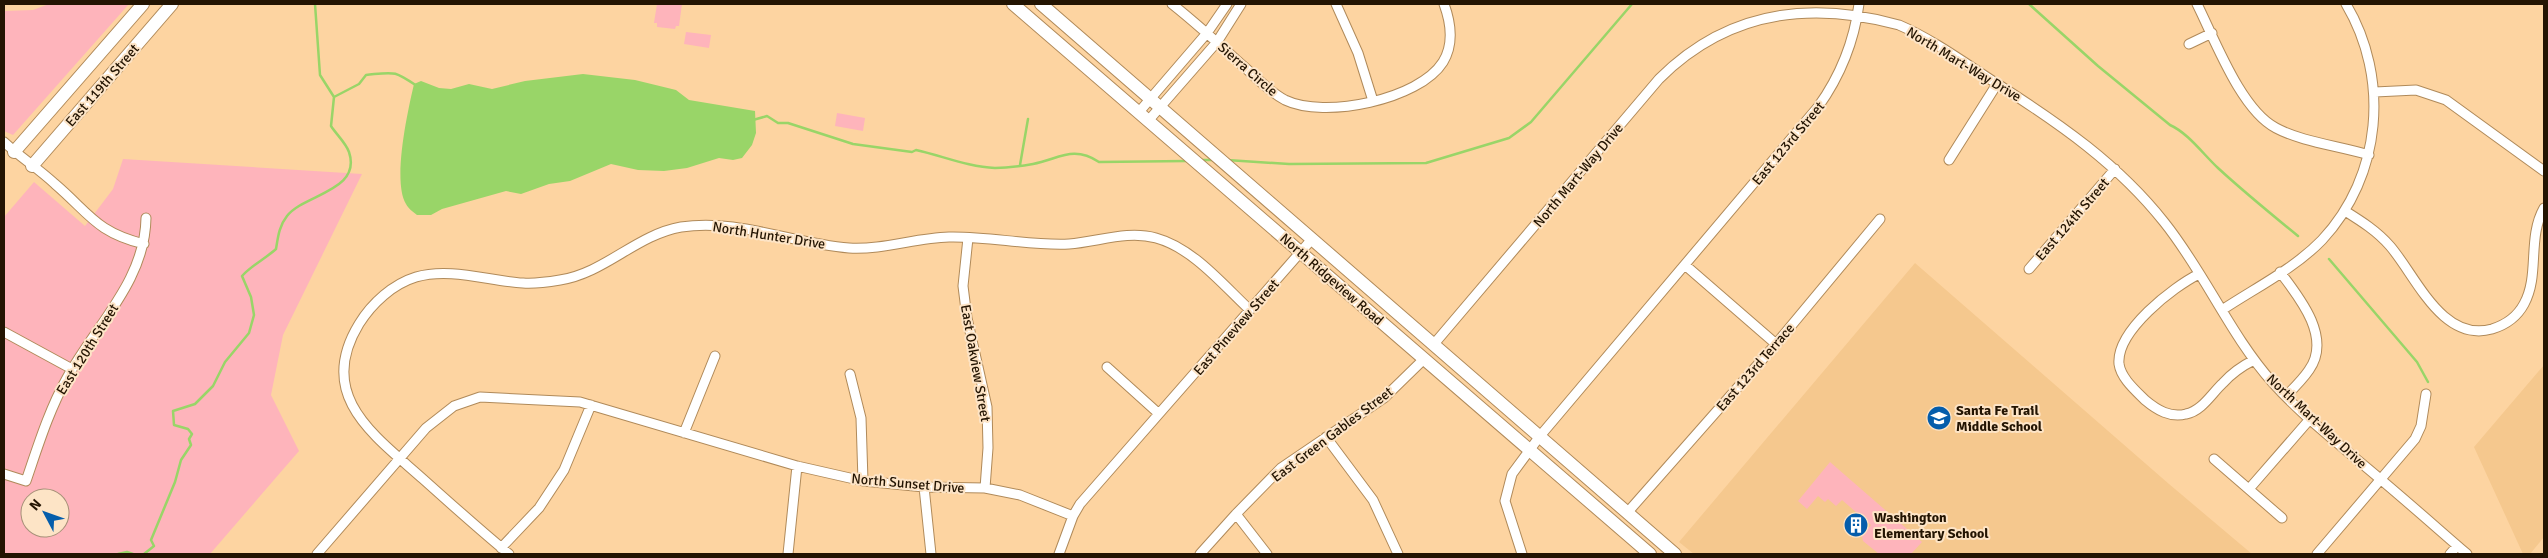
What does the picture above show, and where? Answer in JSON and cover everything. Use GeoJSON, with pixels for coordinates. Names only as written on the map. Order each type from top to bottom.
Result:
{"type":"FeatureCollection","features":[{"type":"Feature","properties":{"kind":"main road","name":"East 119th Street"},"geometry":{"type":"LineString","coordinates":[[14,152],[143,4]]}},
{"type":"Feature","properties":{"kind":"main road","name":"East 119th Street"},"geometry":{"type":"LineString","coordinates":[[32,166],[172,4]]}},
{"type":"Feature","properties":{"kind":"main road","name":"North Ridgeview Road"},"geometry":{"type":"LineString","coordinates":[[1014,4],[1650,554]]}},
{"type":"Feature","properties":{"kind":"main road","name":"North Ridgeview Road"},"geometry":{"type":"LineString","coordinates":[[1040,4],[1675,554]]}},
{"type":"Feature","properties":{"kind":"street","name":"Sierra Circle"},"geometry":{"type":"LineString","coordinates":[[1172,4],[1269,89],[1300,106],[1328,109],[1373,101],[1419,83],[1438,68],[1447,54],[1451,37],[1444,4]]}},
{"type":"Feature","properties":{"kind":"street"},"geometry":{"type":"LineString","coordinates":[[1155,103],[1227,4]]}},
{"type":"Feature","properties":{"kind":"street"},"geometry":{"type":"LineString","coordinates":[[1143,116],[1217,42],[1241,4]]}},
{"type":"Feature","properties":{"kind":"street"},"geometry":{"type":"LineString","coordinates":[[1336,4],[1358,53],[1373,101]]}},
{"type":"Feature","properties":{"kind":"street"},"geometry":{"type":"LineString","coordinates":[[2197,4],[2247,102],[2262,118],[2284,132],[2369,155]]}},
{"type":"Feature","properties":{"kind":"street"},"geometry":{"type":"LineString","coordinates":[[2222,310],[2280,272],[2315,246],[2345,210],[2369,155],[2374,127],[2375,92],[2366,49],[2346,4]]}},
{"type":"Feature","properties":{"kind":"street","name":"North Mart-Way Drive"},"geometry":{"type":"LineString","coordinates":[[1434,344],[1653,86],[1683,55],[1712,35],[1742,20],[1774,11],[1828,7],[1859,8],[1914,32],[1997,84],[2079,138],[2115,169],[2164,222],[2254,360],[2286,396],[2310,419],[2467,554]]}},
{"type":"Feature","properties":{"kind":"street","name":"East 123rd Street"},"geometry":{"type":"LineString","coordinates":[[1540,436],[1827,94],[1848,52],[1859,8]]}},
{"type":"Feature","properties":{"kind":"street"},"geometry":{"type":"LineString","coordinates":[[2190,44],[2212,33]]}},
{"type":"Feature","properties":{"kind":"street"},"geometry":{"type":"LineString","coordinates":[[1949,160],[1997,84]]}},
{"type":"Feature","properties":{"kind":"street"},"geometry":{"type":"LineString","coordinates":[[2375,92],[2416,90],[2441,97],[2544,171]]}},
{"type":"Feature","properties":{"kind":"street"},"geometry":{"type":"LineString","coordinates":[[4,142],[54,183],[101,227],[123,239],[144,244]]}},
{"type":"Feature","properties":{"kind":"street","name":"East 124th Street"},"geometry":{"type":"LineString","coordinates":[[2029,269],[2115,169]]}},
{"type":"Feature","properties":{"kind":"street"},"geometry":{"type":"LineString","coordinates":[[2345,210],[2370,227],[2388,244],[2442,316],[2464,329],[2484,331],[2508,322],[2524,304],[2530,282],[2537,224],[2544,208]]}},
{"type":"Feature","properties":{"kind":"street","name":"East 120th Street"},"geometry":{"type":"LineString","coordinates":[[4,474],[26,481],[47,421],[72,369],[122,295],[140,259],[144,244],[146,218]]}},
{"type":"Feature","properties":{"kind":"street","name":"East 123rd Terrace"},"geometry":{"type":"LineString","coordinates":[[1627,513],[1776,344],[1880,219]]}},
{"type":"Feature","properties":{"kind":"street","name":"North Hunter Drive"},"geometry":{"type":"LineString","coordinates":[[400,458],[370,433],[359,418],[346,389],[344,368],[351,338],[365,315],[382,296],[416,277],[456,274],[532,284],[562,280],[595,268],[655,234],[695,225],[743,228],[849,248],[895,245],[940,238],[1067,244],[1121,236],[1151,237],[1181,250],[1250,310]]}},
{"type":"Feature","properties":{"kind":"street","name":"East Oakview Street"},"geometry":{"type":"LineString","coordinates":[[968,238],[963,286],[967,318],[987,407],[988,448],[985,488]]}},
{"type":"Feature","properties":{"kind":"street","name":"East Pineview Street"},"geometry":{"type":"LineString","coordinates":[[1060,551],[1073,516],[1080,504],[1312,240]]}},
{"type":"Feature","properties":{"kind":"street"},"geometry":{"type":"LineString","coordinates":[[1685,265],[1776,344]]}},
{"type":"Feature","properties":{"kind":"street"},"geometry":{"type":"LineString","coordinates":[[2280,272],[2318,335],[2318,349],[2310,369],[2286,396]]}},
{"type":"Feature","properties":{"kind":"street"},"geometry":{"type":"LineString","coordinates":[[2199,274],[2171,291],[2130,333],[2121,349],[2119,364],[2123,377],[2144,399],[2161,412],[2173,415],[2187,414],[2197,410],[2238,369],[2254,360]]}},
{"type":"Feature","properties":{"kind":"street"},"geometry":{"type":"LineString","coordinates":[[4,332],[72,369]]}},
{"type":"Feature","properties":{"kind":"street"},"geometry":{"type":"LineString","coordinates":[[684,433],[715,356]]}},
{"type":"Feature","properties":{"kind":"street","name":"East Green Gables Street"},"geometry":{"type":"LineString","coordinates":[[1200,554],[1281,468],[1384,398],[1424,359]]}},
{"type":"Feature","properties":{"kind":"street"},"geometry":{"type":"LineString","coordinates":[[1107,367],[1158,413]]}},
{"type":"Feature","properties":{"kind":"street"},"geometry":{"type":"LineString","coordinates":[[850,374],[861,418],[863,482]]}},
{"type":"Feature","properties":{"kind":"street"},"geometry":{"type":"LineString","coordinates":[[2317,554],[2415,439],[2421,426],[2426,394]]}},
{"type":"Feature","properties":{"kind":"street","name":"North Sunset Drive"},"geometry":{"type":"LineString","coordinates":[[317,554],[438,416],[465,400],[502,398],[580,402],[797,466],[863,482],[924,487],[985,488],[1020,495],[1073,516]]}},
{"type":"Feature","properties":{"kind":"street"},"geometry":{"type":"LineString","coordinates":[[501,548],[539,508],[564,470],[591,406]]}},
{"type":"Feature","properties":{"kind":"street"},"geometry":{"type":"LineString","coordinates":[[2249,489],[2310,419]]}},
{"type":"Feature","properties":{"kind":"street"},"geometry":{"type":"LineString","coordinates":[[1522,554],[1505,501],[1512,474],[1540,436]]}},
{"type":"Feature","properties":{"kind":"street"},"geometry":{"type":"LineString","coordinates":[[1326,437],[1373,500],[1398,554]]}},
{"type":"Feature","properties":{"kind":"street"},"geometry":{"type":"LineString","coordinates":[[400,458],[509,554]]}},
{"type":"Feature","properties":{"kind":"street"},"geometry":{"type":"LineString","coordinates":[[2214,459],[2282,518]]}},
{"type":"Feature","properties":{"kind":"street"},"geometry":{"type":"LineString","coordinates":[[788,554],[797,466]]}},
{"type":"Feature","properties":{"kind":"street"},"geometry":{"type":"LineString","coordinates":[[924,487],[931,554]]}},
{"type":"Feature","properties":{"kind":"street"},"geometry":{"type":"LineString","coordinates":[[1236,514],[1267,554]]}},
{"type":"Feature","properties":{"kind":"street"},"geometry":{"type":"LineString","coordinates":[[2450,554],[2457,546]]}},
{"type":"Feature","properties":{"kind":"shaded area"},"geometry":{"type":"Polygon","coordinates":[[[49,4],[129,4],[13,135],[4,131],[4,11],[33,10],[49,4]]]}},
{"type":"Feature","properties":{"kind":"shaded area"},"geometry":{"type":"Polygon","coordinates":[[[657,4],[682,4],[679,26],[676,26],[675,29],[657,27],[657,23],[654,23],[657,4]]]}},
{"type":"Feature","properties":{"kind":"shaded area"},"geometry":{"type":"Polygon","coordinates":[[[686,32],[711,35],[709,48],[684,44],[686,32]]]}},
{"type":"Feature","properties":{"kind":"shaded area"},"geometry":{"type":"Polygon","coordinates":[[[583,74],[635,80],[676,90],[689,100],[755,111],[756,133],[752,145],[742,158],[733,160],[719,158],[687,168],[664,171],[638,170],[611,164],[570,181],[549,184],[521,194],[506,191],[442,209],[431,215],[417,215],[408,207],[402,193],[401,163],[402,145],[414,84],[421,81],[439,88],[451,89],[469,84],[492,89],[525,81],[583,74]]]}},
{"type":"Feature","properties":{"kind":"shaded area"},"geometry":{"type":"Polygon","coordinates":[[[837,113],[865,118],[863,131],[835,126],[837,113]]]}},
{"type":"Feature","properties":{"kind":"shaded area"},"geometry":{"type":"Polygon","coordinates":[[[123,159],[362,174],[283,335],[271,395],[299,451],[210,554],[4,554],[4,217],[34,182],[85,226],[113,189],[123,159]]]}},
{"type":"Feature","properties":{"kind":"shaded area","name":"Santa Fe Trail Middle School"},"geometry":{"type":"Polygon","coordinates":[[[1915,263],[2252,554],[1694,554],[1679,542],[1915,263]]]}},
{"type":"Feature","properties":{"kind":"shaded area"},"geometry":{"type":"Polygon","coordinates":[[[2544,365],[2544,537],[2530,554],[2523,554],[2474,447],[2544,365]]]}},
{"type":"Feature","properties":{"kind":"shaded area"},"geometry":{"type":"Polygon","coordinates":[[[1830,462],[1922,542],[1911,554],[1879,554],[1863,541],[1862,536],[1871,525],[1842,500],[1836,506],[1828,499],[1825,502],[1818,496],[1807,509],[1798,501],[1830,462]]]}},
{"type":"Feature","properties":{"kind":"waterway"},"geometry":{"type":"LineString","coordinates":[[144,554],[154,546],[151,540],[175,482],[181,460],[191,445],[189,439],[192,434],[188,429],[174,425],[173,411],[195,404],[213,386],[225,362],[249,333],[254,315],[251,297],[242,276],[276,249],[278,236],[287,216],[306,202],[340,184],[347,175],[351,165],[348,149],[331,126],[334,97],[320,75],[315,4]]}},
{"type":"Feature","properties":{"kind":"waterway"},"geometry":{"type":"LineString","coordinates":[[1227,160],[1289,164],[1426,163],[1509,138],[1531,122],[1632,4]]}},
{"type":"Feature","properties":{"kind":"waterway"},"geometry":{"type":"LineString","coordinates":[[2029,4],[2098,66],[2170,125],[2189,138],[2228,177],[2298,236]]}},
{"type":"Feature","properties":{"kind":"waterway"},"geometry":{"type":"LineString","coordinates":[[334,97],[359,84],[366,75],[393,73],[417,86]]}},
{"type":"Feature","properties":{"kind":"waterway"},"geometry":{"type":"LineString","coordinates":[[753,120],[767,116],[778,123],[788,123],[853,144],[912,152],[916,150],[985,167],[1000,168],[1024,165],[1074,154],[1081,154],[1099,162],[1187,161]]}},
{"type":"Feature","properties":{"kind":"waterway"},"geometry":{"type":"LineString","coordinates":[[1020,165],[1028,119]]}},
{"type":"Feature","properties":{"kind":"waterway"},"geometry":{"type":"LineString","coordinates":[[1202,160],[1214,160]]}},
{"type":"Feature","properties":{"kind":"waterway"},"geometry":{"type":"LineString","coordinates":[[2329,259],[2417,362],[2428,382]]}},
{"type":"Feature","properties":{"kind":"waterway"},"geometry":{"type":"LineString","coordinates":[[118,554],[127,552],[133,554]]}},
{"type":"Feature","properties":{"kind":"place","name":"Santa Fe Trail Middle School"},"geometry":{"type":"Point","coordinates":[1939,418]}},
{"type":"Feature","properties":{"kind":"place","name":"Washington Elementary School"},"geometry":{"type":"Point","coordinates":[1856,525]}}]}
